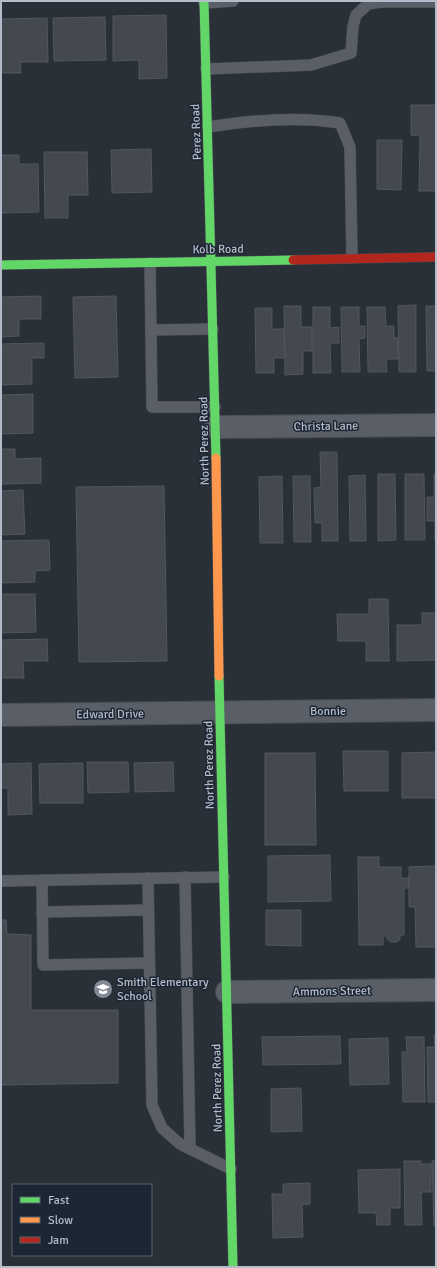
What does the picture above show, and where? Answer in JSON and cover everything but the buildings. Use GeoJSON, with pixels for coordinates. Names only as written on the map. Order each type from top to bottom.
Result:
{"type":"FeatureCollection","features":[{"type":"Feature","properties":{"kind":"street","name":"Perez Road"},"geometry":{"type":"LineString","coordinates":[[204,2],[212,262]]}},
{"type":"Feature","properties":{"kind":"street","name":"Kolb Road"},"geometry":{"type":"LineString","coordinates":[[1,265],[436,257]]}},
{"type":"Feature","properties":{"kind":"street","name":"North Perez Road"},"geometry":{"type":"LineString","coordinates":[[212,262],[220,712],[233,1267]]}},
{"type":"Feature","properties":{"kind":"street","name":"Christa Lane"},"geometry":{"type":"LineString","coordinates":[[215,417],[436,425]]}},
{"type":"Feature","properties":{"kind":"street","name":"Bonnie"},"geometry":{"type":"LineString","coordinates":[[220,712],[436,710]]}},
{"type":"Feature","properties":{"kind":"street","name":"Edward Drive"},"geometry":{"type":"LineString","coordinates":[[1,715],[220,712]]}},
{"type":"Feature","properties":{"kind":"street","name":"Ammons Street"},"geometry":{"type":"LineString","coordinates":[[227,992],[436,990]]}},
{"type":"Feature","properties":{"kind":"lane"},"geometry":{"type":"LineString","coordinates":[[204,2],[233,1]]}},
{"type":"Feature","properties":{"kind":"lane"},"geometry":{"type":"LineString","coordinates":[[206,69],[311,65],[351,53],[353,26],[356,15],[368,4],[381,2],[436,2]]}},
{"type":"Feature","properties":{"kind":"lane"},"geometry":{"type":"LineString","coordinates":[[208,127],[242,122],[277,120],[321,120],[340,123],[350,147],[352,258]]}},
{"type":"Feature","properties":{"kind":"lane"},"geometry":{"type":"LineString","coordinates":[[150,263],[152,407],[215,417]]}},
{"type":"Feature","properties":{"kind":"lane"},"geometry":{"type":"LineString","coordinates":[[151,330],[213,329]]}},
{"type":"Feature","properties":{"kind":"lane"},"geometry":{"type":"LineString","coordinates":[[185,877],[190,1149]]}},
{"type":"Feature","properties":{"kind":"lane"},"geometry":{"type":"LineString","coordinates":[[1,881],[224,877]]}},
{"type":"Feature","properties":{"kind":"lane"},"geometry":{"type":"LineString","coordinates":[[148,878],[152,1105],[162,1128],[180,1144],[231,1169]]}},
{"type":"Feature","properties":{"kind":"lane"},"geometry":{"type":"LineString","coordinates":[[42,880],[43,966],[149,963]]}},
{"type":"Feature","properties":{"kind":"lane"},"geometry":{"type":"LineString","coordinates":[[42,912],[148,910]]}},
{"type":"Feature","properties":{"kind":"traffic: fast"},"geometry":{"type":"LineString","coordinates":[[204,1],[216,458]]}},
{"type":"Feature","properties":{"kind":"traffic: fast"},"geometry":{"type":"LineString","coordinates":[[1,265],[293,260]]}},
{"type":"Feature","properties":{"kind":"traffic: fast"},"geometry":{"type":"LineString","coordinates":[[219,676],[233,1267]]}},
{"type":"Feature","properties":{"kind":"traffic: slow"},"geometry":{"type":"LineString","coordinates":[[216,458],[219,676]]}},
{"type":"Feature","properties":{"kind":"traffic: jam"},"geometry":{"type":"LineString","coordinates":[[293,260],[436,257]]}},
{"type":"Feature","properties":{"kind":"place","name":"Smith Elementary School"},"geometry":{"type":"Point","coordinates":[103,989]}}]}
